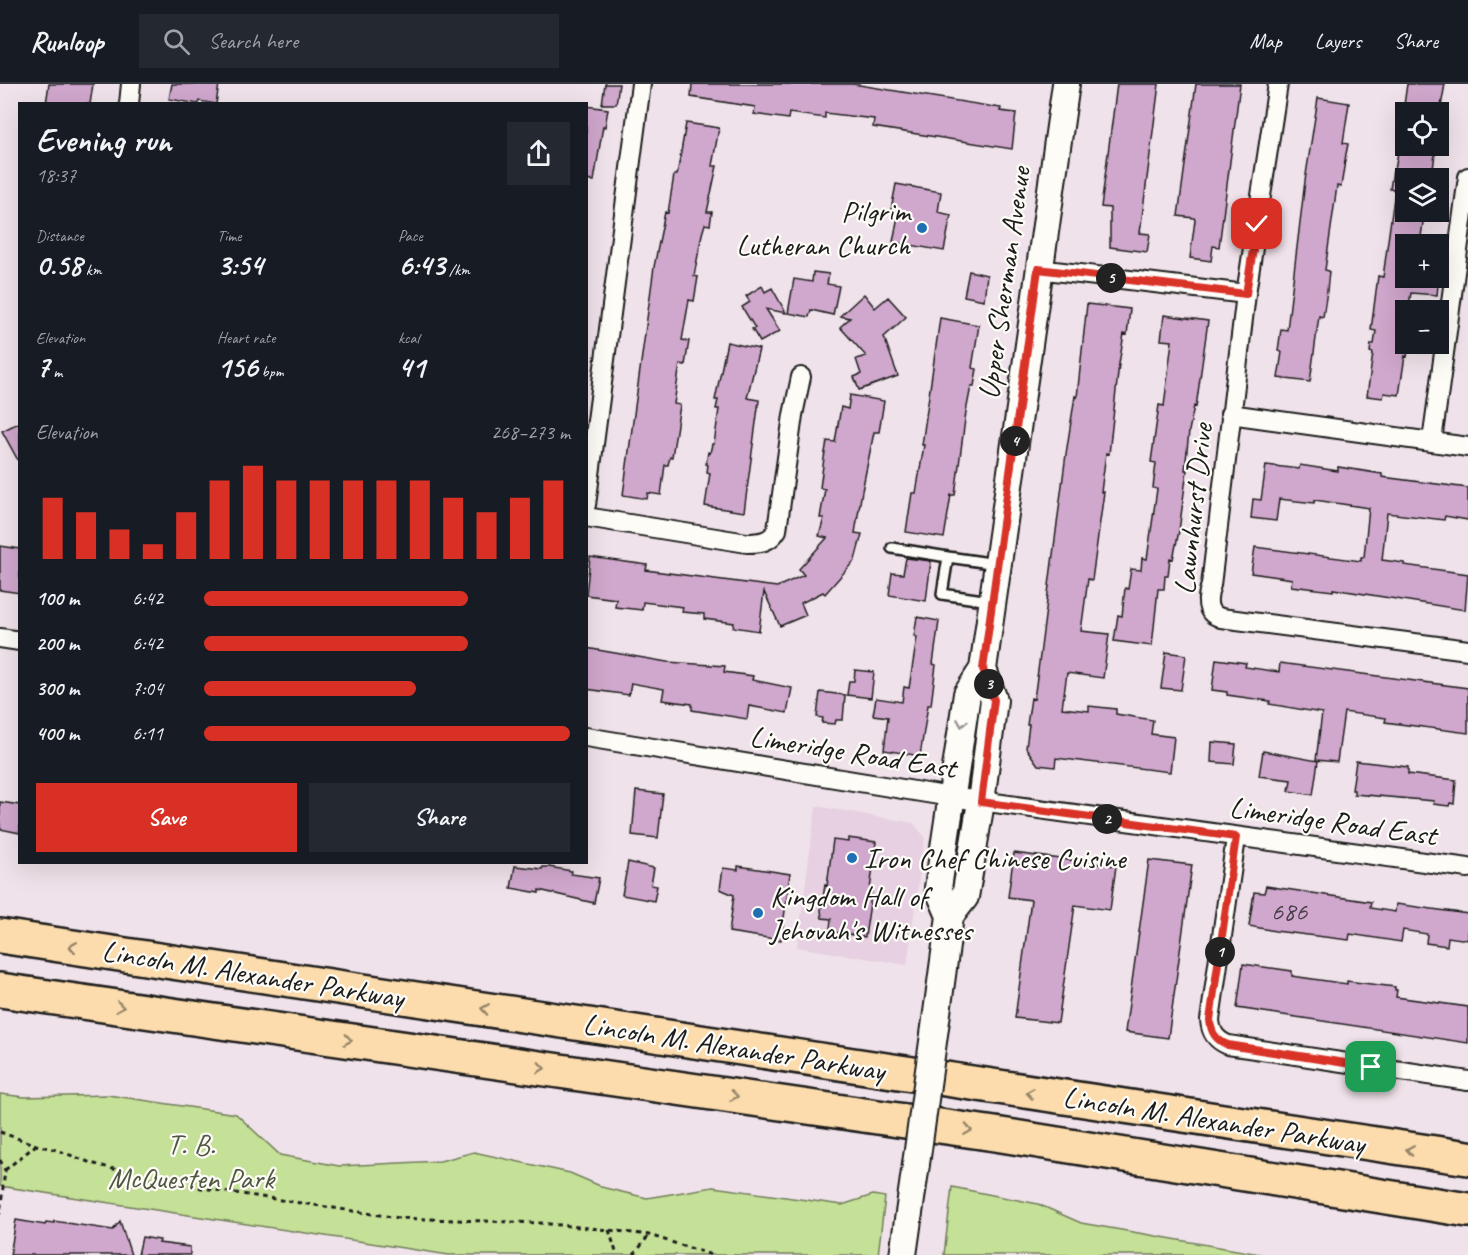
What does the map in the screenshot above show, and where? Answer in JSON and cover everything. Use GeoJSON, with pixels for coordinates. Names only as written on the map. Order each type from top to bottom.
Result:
{"type":"FeatureCollection","features":[{"type":"Feature","properties":{"kind":"highway","name":"Lincoln M. Alexander Parkway"},"geometry":{"type":"LineString","coordinates":[[0,936],[1468,1158]]}},
{"type":"Feature","properties":{"kind":"highway","name":"Lincoln M. Alexander Parkway"},"geometry":{"type":"LineString","coordinates":[[0,990],[984,1132],[1468,1210]]}},
{"type":"Feature","properties":{"kind":"main road","name":"Upper Sherman Avenue"},"geometry":{"type":"LineString","coordinates":[[950,916],[938,888],[967,694],[983,669],[1066,84]]}},
{"type":"Feature","properties":{"kind":"main road","name":"Upper Sherman Avenue"},"geometry":{"type":"LineString","coordinates":[[903,1255],[950,916],[965,897],[981,802],[994,700],[983,669]]}},
{"type":"Feature","properties":{"kind":"street"},"geometry":{"type":"LineString","coordinates":[[129,102],[131,84]]}},
{"type":"Feature","properties":{"kind":"street"},"geometry":{"type":"LineString","coordinates":[[588,490],[641,84]]}},
{"type":"Feature","properties":{"kind":"street","name":"Lawnhurst Drive"},"geometry":{"type":"LineString","coordinates":[[1278,84],[1230,414],[1207,595],[1209,608],[1213,614],[1229,620],[1468,650]]}},
{"type":"Feature","properties":{"kind":"street"},"geometry":{"type":"LineString","coordinates":[[1430,442],[1432,441],[1468,177]]}},
{"type":"Feature","properties":{"kind":"street"},"geometry":{"type":"LineString","coordinates":[[1038,269],[1246,294]]}},
{"type":"Feature","properties":{"kind":"street"},"geometry":{"type":"LineString","coordinates":[[588,517],[747,543],[760,543],[768,540],[777,530],[793,415],[801,377]]}},
{"type":"Feature","properties":{"kind":"street"},"geometry":{"type":"LineString","coordinates":[[1230,414],[1468,447]]}},
{"type":"Feature","properties":{"kind":"street"},"geometry":{"type":"LineString","coordinates":[[0,638],[18,641]]}},
{"type":"Feature","properties":{"kind":"street","name":"Limeridge Road East"},"geometry":{"type":"LineString","coordinates":[[588,736],[981,802],[1468,868]]}},
{"type":"Feature","properties":{"kind":"street"},"geometry":{"type":"LineString","coordinates":[[1236,837],[1210,1020],[1215,1037],[1228,1045],[1468,1081]]}},
{"type":"Feature","properties":{"kind":"lane"},"geometry":{"type":"LineString","coordinates":[[892,548],[998,564]]}},
{"type":"Feature","properties":{"kind":"lane"},"geometry":{"type":"LineString","coordinates":[[948,557],[942,594],[993,601]]}},
{"type":"Feature","properties":{"kind":"path"},"geometry":{"type":"LineString","coordinates":[[0,1132],[90,1163],[163,1182],[399,1218],[540,1223],[649,1235],[712,1255]]}},
{"type":"Feature","properties":{"kind":"path"},"geometry":{"type":"LineString","coordinates":[[6,1170],[36,1145]]}},
{"type":"Feature","properties":{"kind":"path"},"geometry":{"type":"LineString","coordinates":[[0,1160],[6,1170],[0,1214]]}},
{"type":"Feature","properties":{"kind":"path"},"geometry":{"type":"LineString","coordinates":[[609,1230],[617,1255]]}},
{"type":"Feature","properties":{"kind":"path"},"geometry":{"type":"LineString","coordinates":[[634,1255],[649,1235]]}},
{"type":"Feature","properties":{"kind":"shaded area"},"geometry":{"type":"Polygon","coordinates":[[[816,806],[913,823],[925,837],[907,965],[797,947],[816,806]]]}},
{"type":"Feature","properties":{"kind":"green space","name":"T. B. McQuesten Park"},"geometry":{"type":"Polygon","coordinates":[[[0,1094],[24,1097],[108,1095],[236,1114],[280,1155],[339,1166],[440,1161],[474,1152],[570,1173],[605,1188],[647,1198],[713,1187],[842,1205],[873,1195],[885,1197],[878,1255],[449,1255],[0,1186],[0,1094]]]}},
{"type":"Feature","properties":{"kind":"green space"},"geometry":{"type":"Polygon","coordinates":[[[952,1187],[1038,1204],[1081,1223],[1265,1255],[944,1255],[952,1187]]]}},
{"type":"Feature","properties":{"kind":"building"},"geometry":{"type":"Polygon","coordinates":[[[49,84],[93,84],[90,102],[46,102],[49,84]]]}},
{"type":"Feature","properties":{"kind":"building"},"geometry":{"type":"Polygon","coordinates":[[[172,84],[219,84],[216,102],[186,102],[169,99],[172,84]]]}},
{"type":"Feature","properties":{"kind":"building"},"geometry":{"type":"Polygon","coordinates":[[[605,84],[619,84],[616,104],[602,104],[605,84]]]}},
{"type":"Feature","properties":{"kind":"building"},"geometry":{"type":"Polygon","coordinates":[[[692,84],[853,84],[1001,108],[1000,111],[1016,113],[1012,149],[873,127],[874,119],[825,113],[825,118],[789,113],[788,119],[754,114],[755,107],[691,97],[692,84]]]}},
{"type":"Feature","properties":{"kind":"building"},"geometry":{"type":"Polygon","coordinates":[[[1117,84],[1159,84],[1140,233],[1150,234],[1147,252],[1110,247],[1110,208],[1101,207],[1117,84]]]}},
{"type":"Feature","properties":{"kind":"building"},"geometry":{"type":"Polygon","coordinates":[[[1196,84],[1240,84],[1219,247],[1213,246],[1211,261],[1190,258],[1195,220],[1178,216],[1196,84]]]}},
{"type":"Feature","properties":{"kind":"building"},"geometry":{"type":"Polygon","coordinates":[[[1407,84],[1445,84],[1442,102],[1404,102],[1407,84]]]}},
{"type":"Feature","properties":{"kind":"building"},"geometry":{"type":"Polygon","coordinates":[[[1318,98],[1349,103],[1343,143],[1348,144],[1341,187],[1337,186],[1325,270],[1329,271],[1327,291],[1323,317],[1319,316],[1310,382],[1278,378],[1282,352],[1278,351],[1281,329],[1287,330],[1305,181],[1318,98]]]}},
{"type":"Feature","properties":{"kind":"building"},"geometry":{"type":"Polygon","coordinates":[[[588,106],[608,109],[594,181],[588,180],[588,106]]]}},
{"type":"Feature","properties":{"kind":"building"},"geometry":{"type":"Polygon","coordinates":[[[686,123],[719,128],[712,166],[717,166],[707,212],[712,212],[710,225],[705,224],[702,234],[694,276],[698,277],[694,301],[689,300],[682,340],[689,341],[685,365],[680,364],[674,404],[680,405],[672,457],[668,465],[665,465],[661,495],[648,493],[647,499],[623,495],[654,267],[665,212],[668,213],[674,175],[677,175],[686,123]]]}},
{"type":"Feature","properties":{"kind":"building"},"geometry":{"type":"Polygon","coordinates":[[[1397,156],[1435,156],[1433,168],[1395,168],[1397,156]]]}},
{"type":"Feature","properties":{"kind":"building"},"geometry":{"type":"Polygon","coordinates":[[[1393,170],[1395,170],[1395,190],[1390,189],[1393,170]]]}},
{"type":"Feature","properties":{"kind":"building","name":"Pilgrim Lutheran Church"},"geometry":{"type":"Polygon","coordinates":[[[896,184],[941,192],[938,212],[951,215],[944,251],[893,242],[899,211],[891,210],[896,184]]]}},
{"type":"Feature","properties":{"kind":"building"},"geometry":{"type":"Polygon","coordinates":[[[1395,190],[1395,222],[1423,222],[1421,234],[1395,234],[1395,288],[1438,288],[1437,295],[1411,293],[1410,300],[1395,300],[1395,354],[1407,354],[1407,357],[1405,356],[1399,395],[1384,393],[1383,398],[1367,396],[1373,353],[1370,352],[1371,344],[1374,344],[1376,331],[1371,330],[1378,276],[1383,277],[1395,190]]]}},
{"type":"Feature","properties":{"kind":"building"},"geometry":{"type":"Polygon","coordinates":[[[969,271],[987,275],[984,300],[964,296],[969,271]]]}},
{"type":"Feature","properties":{"kind":"building"},"geometry":{"type":"Polygon","coordinates":[[[813,272],[829,274],[827,284],[839,286],[833,315],[811,310],[809,317],[788,313],[794,279],[812,282],[813,272]]]}},
{"type":"Feature","properties":{"kind":"building"},"geometry":{"type":"Polygon","coordinates":[[[762,286],[765,292],[772,288],[786,313],[766,309],[780,331],[760,342],[752,329],[755,328],[742,307],[750,302],[746,296],[762,286]]]}},
{"type":"Feature","properties":{"kind":"building"},"geometry":{"type":"Polygon","coordinates":[[[864,294],[875,308],[888,297],[906,317],[884,337],[898,376],[859,390],[854,377],[861,374],[856,359],[866,356],[840,327],[850,318],[840,316],[864,294]]]}},
{"type":"Feature","properties":{"kind":"building"},"geometry":{"type":"Polygon","coordinates":[[[1087,304],[1130,309],[1127,335],[1124,334],[1119,364],[1109,454],[1106,453],[1101,492],[1104,492],[1092,580],[1088,579],[1081,631],[1109,634],[1103,678],[1067,673],[1062,708],[1089,711],[1089,706],[1116,709],[1116,714],[1153,720],[1151,734],[1174,737],[1170,772],[1056,758],[1055,767],[1038,765],[1026,748],[1029,725],[1027,725],[1031,698],[1034,699],[1066,454],[1075,396],[1077,397],[1087,304]]]}},
{"type":"Feature","properties":{"kind":"building"},"geometry":{"type":"Polygon","coordinates":[[[1164,315],[1208,321],[1196,407],[1194,406],[1189,431],[1185,470],[1187,470],[1179,531],[1173,559],[1170,558],[1168,576],[1165,576],[1164,589],[1158,589],[1152,646],[1114,641],[1118,615],[1122,616],[1125,588],[1128,589],[1131,569],[1141,570],[1142,558],[1147,559],[1157,489],[1153,488],[1156,463],[1151,462],[1159,405],[1164,406],[1172,341],[1161,340],[1164,315]]]}},
{"type":"Feature","properties":{"kind":"building"},"geometry":{"type":"Polygon","coordinates":[[[940,318],[979,325],[972,368],[977,369],[974,386],[971,386],[955,495],[951,495],[944,538],[906,532],[912,493],[916,493],[924,445],[922,445],[940,318]]]}},
{"type":"Feature","properties":{"kind":"building"},"geometry":{"type":"Polygon","coordinates":[[[727,342],[759,349],[747,398],[759,400],[744,512],[705,506],[710,473],[707,472],[708,465],[706,464],[708,452],[710,453],[712,444],[714,444],[719,409],[716,409],[718,400],[715,400],[727,342]]]}},
{"type":"Feature","properties":{"kind":"building"},"geometry":{"type":"Polygon","coordinates":[[[850,395],[884,401],[879,432],[874,432],[855,533],[862,534],[855,560],[825,594],[823,592],[801,603],[806,615],[780,626],[764,592],[759,631],[733,627],[734,623],[704,619],[704,614],[682,612],[683,607],[643,602],[642,610],[615,607],[616,599],[588,595],[590,557],[647,565],[646,570],[777,587],[804,575],[799,569],[827,538],[819,536],[824,518],[820,518],[825,489],[820,488],[824,458],[827,441],[835,442],[841,407],[848,409],[850,395]]]}},
{"type":"Feature","properties":{"kind":"building"},"geometry":{"type":"Polygon","coordinates":[[[18,423],[18,460],[2,431],[18,423]]]}},
{"type":"Feature","properties":{"kind":"building"},"geometry":{"type":"Polygon","coordinates":[[[1266,465],[1299,469],[1300,465],[1338,471],[1338,467],[1382,474],[1382,477],[1468,488],[1468,520],[1445,516],[1444,520],[1387,513],[1382,560],[1468,574],[1465,610],[1333,589],[1333,591],[1291,586],[1292,579],[1251,573],[1255,547],[1361,561],[1361,557],[1364,557],[1369,508],[1315,500],[1314,503],[1279,499],[1276,521],[1251,518],[1253,499],[1261,500],[1266,465]]]}},
{"type":"Feature","properties":{"kind":"building"},"geometry":{"type":"Polygon","coordinates":[[[0,546],[18,549],[18,593],[0,590],[0,546]]]}},
{"type":"Feature","properties":{"kind":"building"},"geometry":{"type":"Polygon","coordinates":[[[906,558],[931,561],[926,601],[889,595],[892,573],[903,574],[906,558]]]}},
{"type":"Feature","properties":{"kind":"building"},"geometry":{"type":"Polygon","coordinates":[[[917,617],[939,621],[933,664],[936,665],[931,705],[928,705],[920,756],[884,750],[888,717],[873,715],[876,698],[902,702],[904,687],[909,688],[917,637],[914,636],[917,617]]]}},
{"type":"Feature","properties":{"kind":"building"},"geometry":{"type":"Polygon","coordinates":[[[588,648],[667,662],[725,666],[724,672],[753,676],[752,680],[792,688],[787,713],[749,706],[747,719],[692,710],[692,704],[662,700],[664,689],[631,683],[629,695],[588,689],[588,648]]]}},
{"type":"Feature","properties":{"kind":"building"},"geometry":{"type":"Polygon","coordinates":[[[1166,652],[1186,655],[1181,690],[1161,688],[1166,652]]]}},
{"type":"Feature","properties":{"kind":"building"},"geometry":{"type":"Polygon","coordinates":[[[1216,659],[1246,663],[1245,667],[1279,672],[1280,663],[1468,688],[1468,733],[1385,722],[1386,718],[1344,712],[1337,762],[1316,760],[1322,713],[1269,704],[1270,701],[1227,695],[1227,692],[1212,690],[1216,659]]]}},
{"type":"Feature","properties":{"kind":"building"},"geometry":{"type":"Polygon","coordinates":[[[855,670],[874,672],[871,698],[847,695],[849,681],[854,681],[855,670]]]}},
{"type":"Feature","properties":{"kind":"building"},"geometry":{"type":"Polygon","coordinates":[[[820,692],[845,695],[843,720],[836,720],[835,724],[822,723],[823,718],[817,717],[820,692]]]}},
{"type":"Feature","properties":{"kind":"building"},"geometry":{"type":"Polygon","coordinates":[[[1212,742],[1236,744],[1234,764],[1211,762],[1212,742]]]}},
{"type":"Feature","properties":{"kind":"building"},"geometry":{"type":"Polygon","coordinates":[[[1263,751],[1318,761],[1313,795],[1289,791],[1291,780],[1259,776],[1263,751]]]}},
{"type":"Feature","properties":{"kind":"building"},"geometry":{"type":"Polygon","coordinates":[[[1356,761],[1408,767],[1408,774],[1456,780],[1454,804],[1450,803],[1449,806],[1433,804],[1434,801],[1354,794],[1352,790],[1356,761]]]}},
{"type":"Feature","properties":{"kind":"building"},"geometry":{"type":"Polygon","coordinates":[[[636,791],[663,794],[658,838],[632,835],[636,791]]]}},
{"type":"Feature","properties":{"kind":"building"},"geometry":{"type":"Polygon","coordinates":[[[0,802],[18,805],[18,833],[0,829],[0,802]]]}},
{"type":"Feature","properties":{"kind":"building"},"geometry":{"type":"Polygon","coordinates":[[[848,838],[876,842],[865,937],[835,932],[830,929],[831,919],[822,918],[821,910],[825,885],[827,886],[833,840],[848,842],[848,838]]]}},
{"type":"Feature","properties":{"kind":"building"},"geometry":{"type":"Polygon","coordinates":[[[1014,853],[1116,866],[1110,910],[1075,905],[1058,1023],[1015,1018],[1031,900],[1008,897],[1014,853]]]}},
{"type":"Feature","properties":{"kind":"building"},"geometry":{"type":"Polygon","coordinates":[[[1149,860],[1192,865],[1168,1038],[1125,1032],[1149,860]]]}},
{"type":"Feature","properties":{"kind":"building"},"geometry":{"type":"Polygon","coordinates":[[[628,862],[654,868],[651,885],[657,886],[654,901],[622,895],[628,862]]]}},
{"type":"Feature","properties":{"kind":"building"},"geometry":{"type":"Polygon","coordinates":[[[515,866],[542,869],[549,867],[572,871],[571,874],[599,878],[594,903],[539,890],[539,893],[511,888],[515,866]]]}},
{"type":"Feature","properties":{"kind":"building","name":"Kingdom Hall of Jehovah's Witnesses"},"geometry":{"type":"Polygon","coordinates":[[[738,866],[790,874],[781,940],[729,932],[734,895],[720,889],[723,868],[738,870],[738,866]]]}},
{"type":"Feature","properties":{"kind":"building"},"geometry":{"type":"Polygon","coordinates":[[[1266,886],[1371,902],[1370,908],[1395,912],[1396,904],[1468,914],[1468,940],[1448,937],[1447,946],[1426,943],[1427,934],[1403,930],[1401,942],[1350,934],[1349,940],[1249,926],[1254,892],[1264,893],[1266,886]]]}},
{"type":"Feature","properties":{"kind":"building"},"geometry":{"type":"Polygon","coordinates":[[[1243,964],[1292,971],[1292,976],[1347,984],[1347,981],[1395,987],[1396,997],[1468,1007],[1468,1043],[1237,1008],[1243,964]]]}},
{"type":"Feature","properties":{"kind":"building"},"geometry":{"type":"Polygon","coordinates":[[[16,1220],[45,1225],[46,1222],[54,1223],[54,1221],[113,1230],[120,1221],[131,1255],[10,1255],[16,1220]]]}},
{"type":"Feature","properties":{"kind":"building"},"geometry":{"type":"Polygon","coordinates":[[[142,1237],[160,1240],[159,1243],[190,1247],[190,1255],[138,1255],[142,1237]]]}},
{"type":"Feature","properties":{"kind":"place","name":"Pilgrim Lutheran Church"},"geometry":{"type":"Point","coordinates":[922,228]}},
{"type":"Feature","properties":{"kind":"place","name":"Iron Chef Chinese Cuisine"},"geometry":{"type":"Point","coordinates":[852,858]}},
{"type":"Feature","properties":{"kind":"place","name":"Kingdom Hall of Jehovah's Witnesses"},"geometry":{"type":"Point","coordinates":[758,913]}},
{"type":"Feature","properties":{"kind":"route"},"geometry":{"type":"LineString","coordinates":[[1257,224],[1246,294],[1038,269],[983,669],[994,700],[981,802],[1236,837],[1210,1020],[1213,1034],[1218,1040],[1228,1045],[1371,1067]]}}]}
